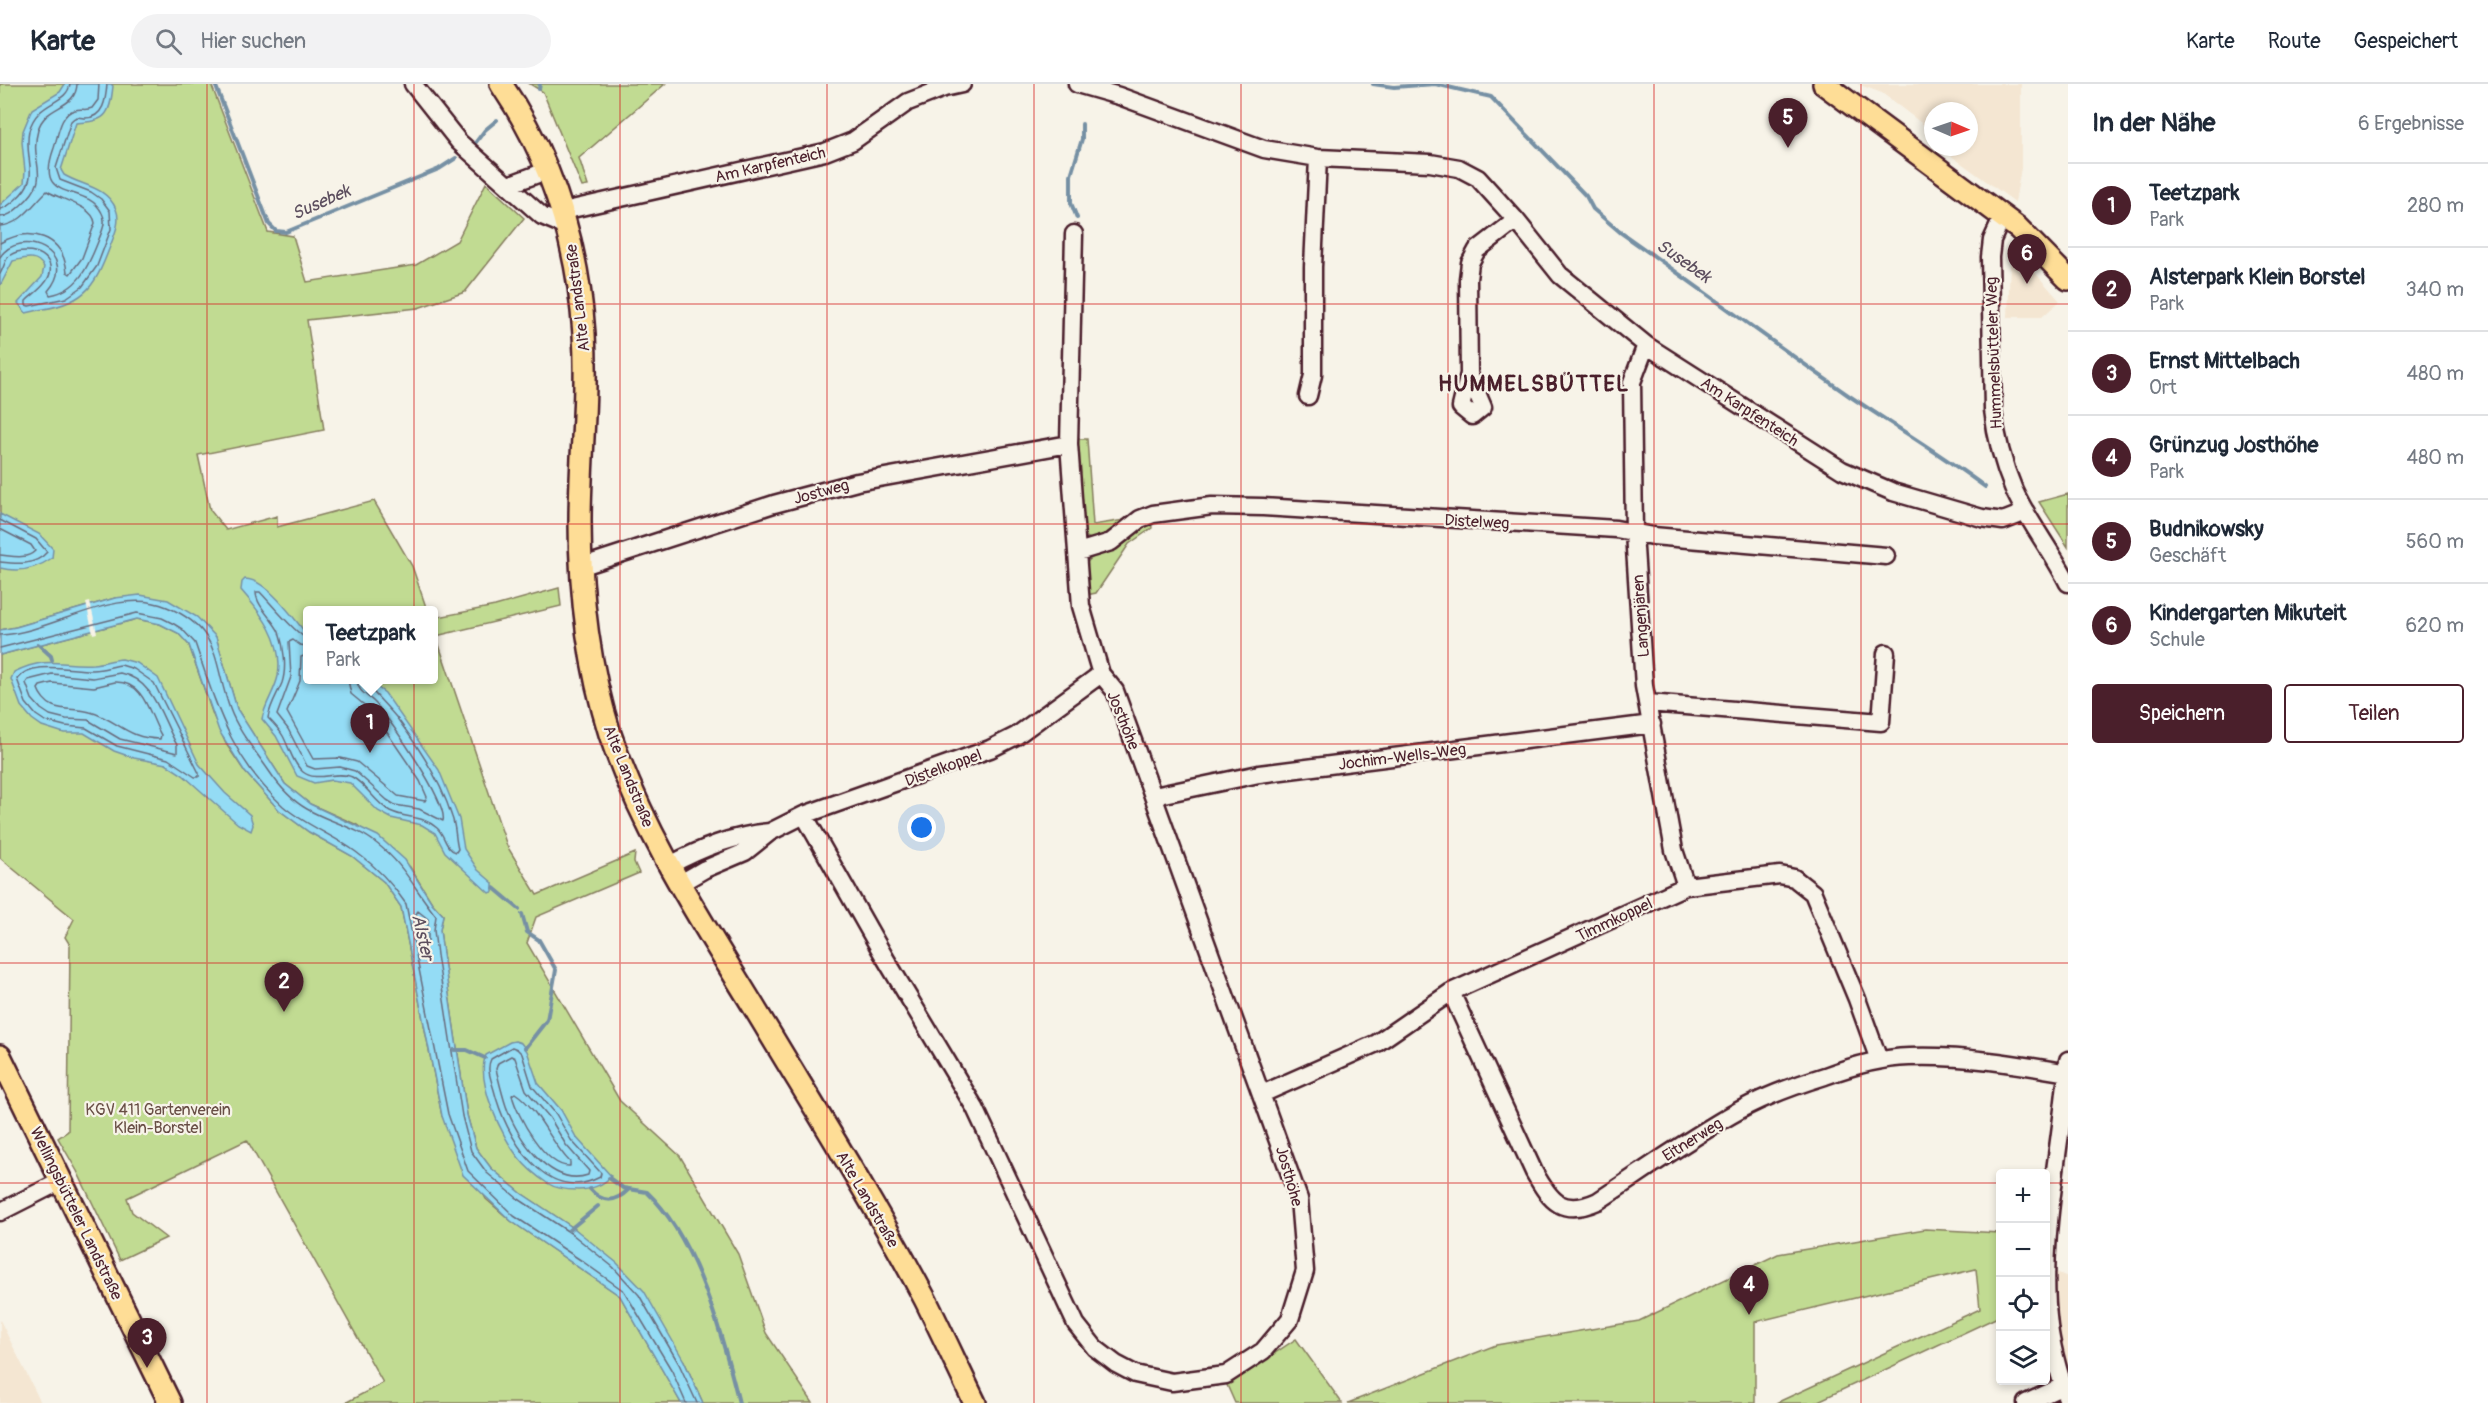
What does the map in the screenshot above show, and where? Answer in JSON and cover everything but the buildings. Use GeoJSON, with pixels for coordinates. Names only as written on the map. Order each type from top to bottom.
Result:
{"type":"FeatureCollection","features":[{"type":"Feature","properties":{"kind":"main road","name":"Alte Landstraße"},"geometry":{"type":"LineString","coordinates":[[501,84],[526,125],[566,219],[579,285],[585,354],[580,567],[588,645],[598,694],[625,772],[668,866],[890,1235],[926,1301],[975,1403]]}},
{"type":"Feature","properties":{"kind":"main road"},"geometry":{"type":"LineString","coordinates":[[1824,84],[2003,216],[2036,243],[2068,279]]}},
{"type":"Feature","properties":{"kind":"main road","name":"Wellingsbütteler Landstraße"},"geometry":{"type":"LineString","coordinates":[[0,1056],[170,1403]]}},
{"type":"Feature","properties":{"kind":"street"},"geometry":{"type":"LineString","coordinates":[[413,84],[459,142],[542,216],[566,219]]}},
{"type":"Feature","properties":{"kind":"street","name":"Am Karpfenteich"},"geometry":{"type":"LineString","coordinates":[[566,219],[825,152],[853,141],[908,102],[944,88],[962,84]]}},
{"type":"Feature","properties":{"kind":"street","name":"Am Karpfenteich"},"geometry":{"type":"LineString","coordinates":[[1077,84],[1119,96],[1264,149],[1318,158],[1430,163],[1459,168],[1478,178],[1516,220],[1560,275],[1646,345],[1842,470],[1893,492],[1982,518],[2003,521],[2026,512]]}},
{"type":"Feature","properties":{"kind":"street"},"geometry":{"type":"LineString","coordinates":[[1308,396],[1313,375],[1313,267],[1318,158]]}},
{"type":"Feature","properties":{"kind":"street"},"geometry":{"type":"LineString","coordinates":[[508,185],[546,171]]}},
{"type":"Feature","properties":{"kind":"street","name":"Hummelsbütteler Weg"},"geometry":{"type":"LineString","coordinates":[[2003,216],[1992,240],[1990,257],[1993,410],[1999,451],[2026,512],[2068,583]]}},
{"type":"Feature","properties":{"kind":"street"},"geometry":{"type":"LineString","coordinates":[[1469,374],[1468,279],[1470,263],[1478,250],[1516,220]]}},
{"type":"Feature","properties":{"kind":"street","name":"Josthöhe"},"geometry":{"type":"LineString","coordinates":[[804,815],[885,958],[975,1108],[1076,1324],[1095,1348],[1116,1364],[1135,1374],[1172,1382],[1226,1375],[1263,1351],[1290,1319],[1305,1271],[1299,1199],[1115,691],[1101,674],[1081,606],[1069,444],[1074,234]]}},
{"type":"Feature","properties":{"kind":"street","name":"Langenjären"},"geometry":{"type":"LineString","coordinates":[[1646,345],[1632,382],[1634,533],[1644,686],[1674,850],[1686,886]]}},
{"type":"Feature","properties":{"kind":"street","name":"Jostweg"},"geometry":{"type":"LineString","coordinates":[[580,567],[774,504],[857,482],[1069,444]]}},
{"type":"Feature","properties":{"kind":"street","name":"Distelweg"},"geometry":{"type":"LineString","coordinates":[[1078,552],[1111,542],[1140,519],[1153,514],[1212,506],[1263,507],[1604,529],[1653,536],[1886,556]]}},
{"type":"Feature","properties":{"kind":"street"},"geometry":{"type":"LineString","coordinates":[[1648,703],[1881,722],[1886,653]]}},
{"type":"Feature","properties":{"kind":"street","name":"Distelkoppel"},"geometry":{"type":"LineString","coordinates":[[679,884],[705,869],[746,852],[770,832],[804,815],[990,749],[1016,736],[1101,674]]}},
{"type":"Feature","properties":{"kind":"street","name":"Jochim-Wells-Weg"},"geometry":{"type":"LineString","coordinates":[[1154,796],[1259,774],[1652,724]]}},
{"type":"Feature","properties":{"kind":"street","name":"Distelkoppel"},"geometry":{"type":"LineString","coordinates":[[668,866],[696,851],[741,835],[770,832]]}},
{"type":"Feature","properties":{"kind":"street","name":"Timmkoppel"},"geometry":{"type":"LineString","coordinates":[[1262,1094],[1377,1043],[1451,993],[1686,886],[1780,875],[1794,878],[1813,893],[1879,1060]]}},
{"type":"Feature","properties":{"kind":"street","name":"Eitnerweg"},"geometry":{"type":"LineString","coordinates":[[1451,993],[1534,1172],[1546,1193],[1557,1204],[1569,1209],[1584,1208],[1598,1201],[1698,1134],[1742,1109],[1797,1085],[1852,1066],[1879,1060],[1933,1057],[2068,1069]]}},
{"type":"Feature","properties":{"kind":"street"},"geometry":{"type":"LineString","coordinates":[[2026,1403],[2066,1394],[2049,1325],[2046,1274],[2068,1069]]}},
{"type":"Feature","properties":{"kind":"street"},"geometry":{"type":"LineString","coordinates":[[0,1212],[61,1181]]}},
{"type":"Feature","properties":{"kind":"shaded area"},"geometry":{"type":"Polygon","coordinates":[[[1857,84],[2021,84],[2021,168],[2015,202],[1951,156],[1978,156],[1978,102],[1924,102],[1924,125],[1882,93],[1857,84]]]}},
{"type":"Feature","properties":{"kind":"shaded area"},"geometry":{"type":"Polygon","coordinates":[[[2020,260],[2030,267],[2060,301],[2042,317],[2008,317],[2010,264],[2020,260]]]}},
{"type":"Feature","properties":{"kind":"shaded area"},"geometry":{"type":"Polygon","coordinates":[[[2050,1270],[2068,1277],[2068,1403],[2050,1293],[2050,1270]]]}},
{"type":"Feature","properties":{"kind":"shaded area"},"geometry":{"type":"Polygon","coordinates":[[[0,1320],[41,1403],[0,1403],[0,1320]]]}},
{"type":"Feature","properties":{"kind":"green space"},"geometry":{"type":"Polygon","coordinates":[[[0,84],[211,84],[268,232],[293,236],[307,282],[416,265],[457,241],[486,183],[524,218],[465,292],[418,308],[307,320],[324,430],[198,455],[210,510],[226,530],[277,516],[277,527],[374,501],[412,566],[426,606],[303,606],[303,684],[438,684],[438,642],[507,846],[537,895],[635,853],[634,862],[639,873],[536,917],[527,943],[620,1101],[680,1156],[738,1254],[766,1333],[813,1403],[703,1403],[684,1361],[575,1229],[521,1193],[491,1168],[476,1148],[467,1115],[440,930],[443,915],[432,903],[410,867],[357,825],[310,804],[285,784],[237,709],[216,637],[115,598],[0,630],[0,84]]]}},
{"type":"Feature","properties":{"kind":"green space"},"geometry":{"type":"Polygon","coordinates":[[[530,84],[665,84],[579,158],[588,186],[582,187],[543,92],[530,84]]]}},
{"type":"Feature","properties":{"kind":"green space"},"geometry":{"type":"Polygon","coordinates":[[[1077,439],[1087,439],[1093,525],[1125,520],[1107,536],[1093,541],[1085,536],[1082,527],[1077,439]]]}},
{"type":"Feature","properties":{"kind":"green space"},"geometry":{"type":"Polygon","coordinates":[[[2068,494],[2068,547],[2039,502],[2068,494]]]}},
{"type":"Feature","properties":{"kind":"green space"},"geometry":{"type":"Polygon","coordinates":[[[1151,521],[1152,528],[1129,544],[1096,593],[1086,595],[1085,565],[1090,559],[1151,521]]]}},
{"type":"Feature","properties":{"kind":"green space"},"geometry":{"type":"Polygon","coordinates":[[[559,588],[561,606],[438,636],[438,617],[495,606],[559,588]]]}},
{"type":"Feature","properties":{"kind":"green space","name":"KGV 411 Gartenverein Klein-Borstel"},"geometry":{"type":"Polygon","coordinates":[[[137,619],[160,624],[178,633],[189,645],[213,715],[226,744],[245,772],[279,810],[309,832],[352,856],[384,882],[401,907],[442,1116],[486,1199],[511,1221],[620,1296],[681,1403],[345,1403],[383,1383],[247,1140],[127,1198],[132,1212],[166,1238],[120,1260],[77,1171],[58,1138],[68,1131],[70,945],[65,937],[74,919],[0,858],[0,655],[137,619]]]}},
{"type":"Feature","properties":{"kind":"green space"},"geometry":{"type":"Polygon","coordinates":[[[1925,1229],[1996,1233],[1996,1318],[1814,1403],[1776,1403],[1980,1309],[1976,1269],[1755,1322],[1755,1403],[1348,1403],[1496,1345],[1639,1321],[1778,1254],[1925,1229]]]}},
{"type":"Feature","properties":{"kind":"green space"},"geometry":{"type":"Polygon","coordinates":[[[1296,1339],[1342,1403],[1235,1403],[1227,1385],[1296,1339]]]}},
{"type":"Feature","properties":{"kind":"water"},"geometry":{"type":"Polygon","coordinates":[[[65,84],[111,84],[113,86],[108,111],[100,119],[76,123],[61,170],[64,175],[100,191],[112,201],[118,222],[100,270],[88,289],[70,302],[26,313],[18,303],[42,277],[44,267],[34,259],[13,261],[0,286],[0,205],[24,183],[23,131],[32,109],[60,92],[65,84]]]}},
{"type":"Feature","properties":{"kind":"water"},"geometry":{"type":"Polygon","coordinates":[[[0,514],[39,534],[53,549],[52,558],[27,569],[0,568],[0,514]]]}},
{"type":"Feature","properties":{"kind":"water"},"geometry":{"type":"Polygon","coordinates":[[[245,579],[253,581],[271,592],[303,630],[303,684],[373,684],[385,693],[439,770],[459,819],[464,849],[478,870],[493,883],[493,892],[489,893],[445,852],[435,833],[422,825],[391,818],[378,811],[350,783],[332,780],[314,783],[297,776],[276,736],[262,719],[278,676],[278,651],[263,618],[241,590],[245,579]]]}},
{"type":"Feature","properties":{"kind":"water","name":"Alster"},"geometry":{"type":"Polygon","coordinates":[[[140,595],[168,600],[197,617],[216,637],[237,709],[285,784],[310,804],[378,836],[405,860],[432,903],[443,915],[440,930],[443,954],[467,1115],[476,1148],[491,1168],[521,1193],[575,1229],[617,1263],[644,1291],[684,1361],[703,1403],[681,1403],[620,1296],[511,1221],[463,1175],[442,1116],[401,907],[384,882],[352,856],[309,832],[279,810],[245,772],[219,731],[189,645],[178,633],[160,624],[137,619],[0,655],[0,630],[115,598],[140,595]]]}},
{"type":"Feature","properties":{"kind":"water"},"geometry":{"type":"Polygon","coordinates":[[[122,659],[137,663],[158,678],[199,764],[225,793],[250,815],[253,825],[251,831],[238,824],[183,775],[166,764],[134,758],[114,751],[84,733],[64,733],[42,726],[32,719],[21,706],[11,679],[14,672],[37,664],[54,662],[93,664],[122,659]]]}},
{"type":"Feature","properties":{"kind":"water"},"geometry":{"type":"Polygon","coordinates":[[[515,1041],[521,1043],[527,1051],[538,1083],[561,1110],[576,1137],[611,1176],[605,1182],[583,1190],[554,1187],[532,1172],[512,1149],[492,1108],[484,1079],[484,1066],[486,1055],[515,1041]]]}},
{"type":"Feature","properties":{"kind":"pier"},"geometry":{"type":"Polygon","coordinates":[[[90,602],[97,633],[93,634],[86,603],[90,602]]]}},
{"type":"Feature","properties":{"kind":"waterway","name":"Susebek"},"geometry":{"type":"LineString","coordinates":[[215,84],[269,224],[276,231],[286,232],[439,169],[456,158]]}},
{"type":"Feature","properties":{"kind":"waterway","name":"Susebek"},"geometry":{"type":"LineString","coordinates":[[539,89],[540,84]]}},
{"type":"Feature","properties":{"kind":"waterway","name":"Susebek"},"geometry":{"type":"LineString","coordinates":[[1373,84],[1394,87],[1435,84],[1491,97],[1586,196],[1593,209],[1620,232],[1848,395],[1985,487]]}},
{"type":"Feature","properties":{"kind":"waterway","name":"Susebek"},"geometry":{"type":"LineString","coordinates":[[476,142],[497,120]]}},
{"type":"Feature","properties":{"kind":"waterway"},"geometry":{"type":"LineString","coordinates":[[1077,218],[1071,203],[1071,175],[1082,139],[1082,124]]}},
{"type":"Feature","properties":{"kind":"waterway"},"geometry":{"type":"LineString","coordinates":[[38,644],[51,656],[52,660]]}},
{"type":"Feature","properties":{"kind":"waterway"},"geometry":{"type":"LineString","coordinates":[[494,888],[519,909]]}},
{"type":"Feature","properties":{"kind":"waterway"},"geometry":{"type":"LineString","coordinates":[[522,914],[527,932],[539,940],[556,970],[547,1020],[525,1048]]}},
{"type":"Feature","properties":{"kind":"waterway"},"geometry":{"type":"LineString","coordinates":[[454,1050],[467,1050],[485,1058]]}},
{"type":"Feature","properties":{"kind":"waterway"},"geometry":{"type":"LineString","coordinates":[[609,1178],[623,1188],[647,1192],[665,1212],[680,1236],[706,1291],[725,1349],[739,1403]]}},
{"type":"Feature","properties":{"kind":"waterway"},"geometry":{"type":"LineString","coordinates":[[590,1189],[599,1197],[609,1200],[628,1190]]}},
{"type":"Feature","properties":{"kind":"waterway"},"geometry":{"type":"LineString","coordinates":[[569,1230],[598,1206]]}},
{"type":"Feature","properties":{"kind":"place","name":"Budnikowsky"},"geometry":{"type":"Point","coordinates":[1788,148]}},
{"type":"Feature","properties":{"kind":"place","name":"Kindergarten Mikuteit"},"geometry":{"type":"Point","coordinates":[2027,284]}},
{"type":"Feature","properties":{"kind":"place","name":"Teetzpark"},"geometry":{"type":"Point","coordinates":[370,753]}},
{"type":"Feature","properties":{"kind":"place","name":"Alsterpark Klein Borstel"},"geometry":{"type":"Point","coordinates":[284,1012]}},
{"type":"Feature","properties":{"kind":"place","name":"Grünzug Josthöhe"},"geometry":{"type":"Point","coordinates":[1749,1315]}},
{"type":"Feature","properties":{"kind":"place","name":"Ernst Mittelbach"},"geometry":{"type":"Point","coordinates":[147,1368]}},
{"type":"Feature","properties":{"kind":"district","name":"HUMMELSBÜTTEL"},"geometry":{"type":"Point","coordinates":[1534,383]}}]}
